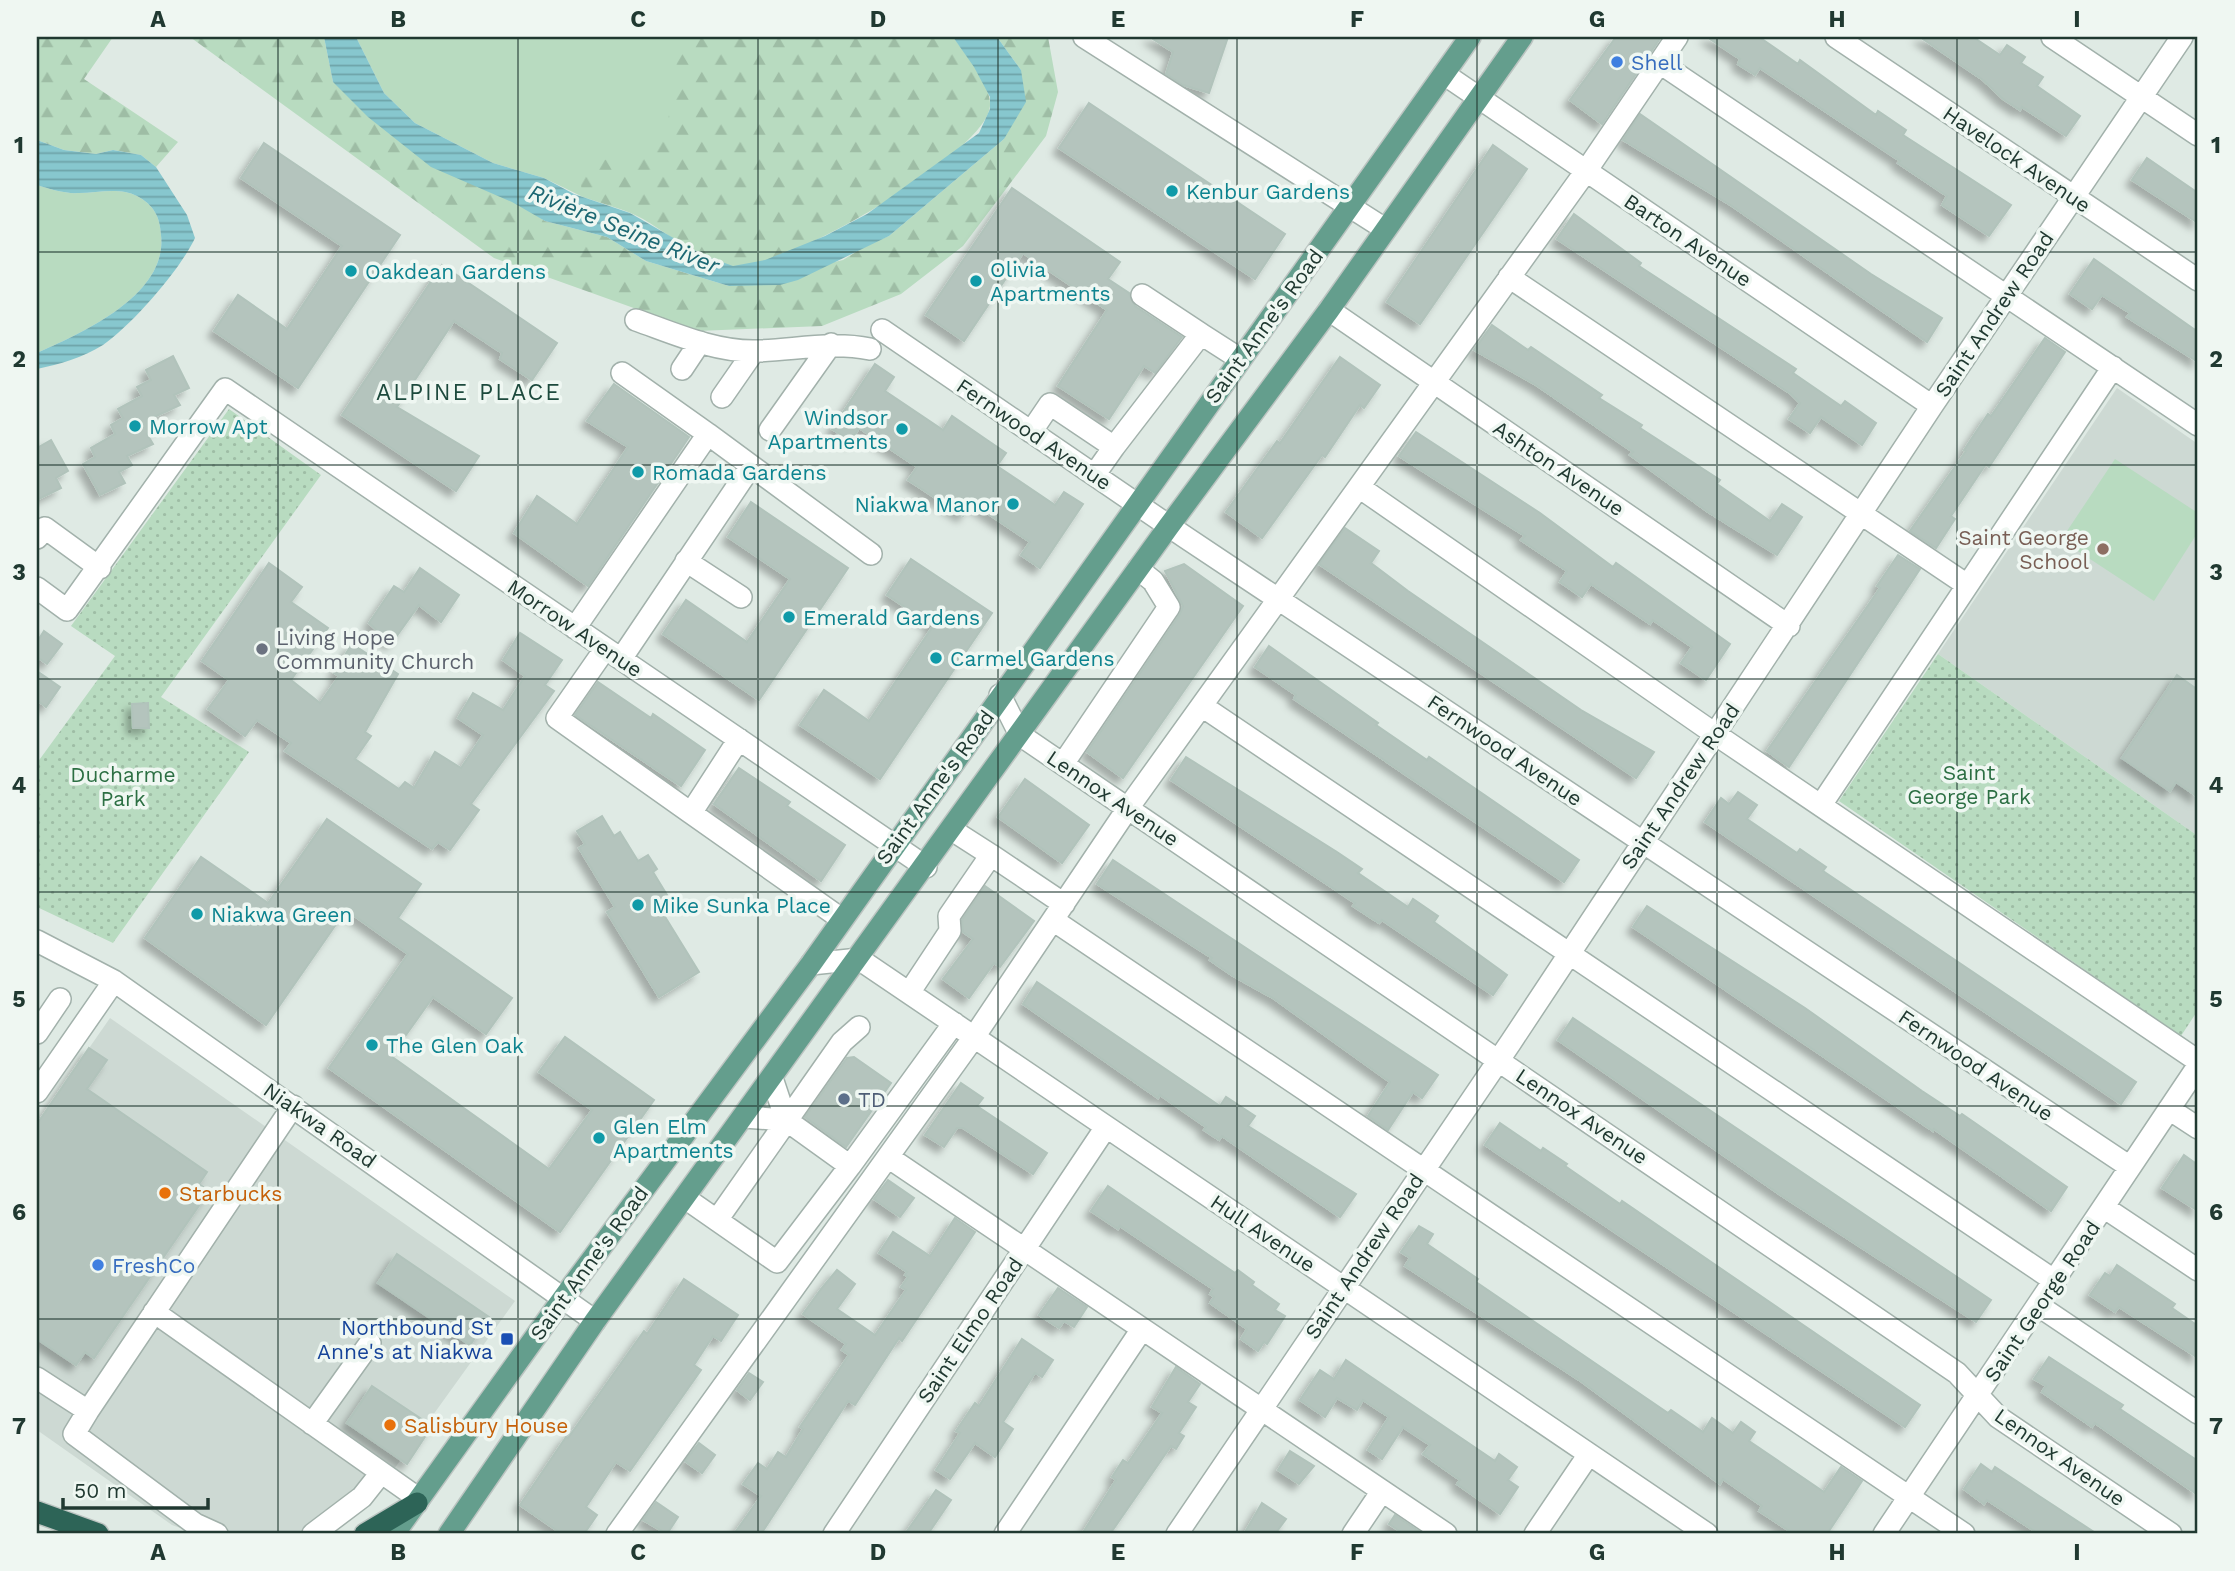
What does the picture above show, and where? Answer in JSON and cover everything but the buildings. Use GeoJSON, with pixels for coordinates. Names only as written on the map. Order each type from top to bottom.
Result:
{"type":"FeatureCollection","features":[{"type":"Feature","properties":{"kind":"highway"},"geometry":{"type":"LineString","coordinates":[[365,1534],[418,1501]]}},
{"type":"Feature","properties":{"kind":"highway"},"geometry":{"type":"LineString","coordinates":[[37,1512],[98,1534]]}},
{"type":"Feature","properties":{"kind":"main road","name":"Saint Anne's Road"},"geometry":{"type":"LineString","coordinates":[[394,1534],[564,1297],[811,964],[841,918],[1470,37]]}},
{"type":"Feature","properties":{"kind":"main road","name":"Saint Anne's Road"},"geometry":{"type":"LineString","coordinates":[[449,1534],[595,1321],[926,867],[1169,526],[1329,310],[1522,37]]}},
{"type":"Feature","properties":{"kind":"main road"},"geometry":{"type":"LineString","coordinates":[[730,1075],[733,1102],[744,1117]]}},
{"type":"Feature","properties":{"kind":"street"},"geometry":{"type":"LineString","coordinates":[[1084,37],[1385,229]]}},
{"type":"Feature","properties":{"kind":"street"},"geometry":{"type":"LineString","coordinates":[[617,1534],[974,1037],[1128,808],[1586,171],[1677,37]]}},
{"type":"Feature","properties":{"kind":"street","name":"Havelock Avenue"},"geometry":{"type":"LineString","coordinates":[[1836,37],[2198,281]]}},
{"type":"Feature","properties":{"kind":"street"},"geometry":{"type":"LineString","coordinates":[[2052,37],[2198,135]]}},
{"type":"Feature","properties":{"kind":"street","name":"Saint Andrew Road"},"geometry":{"type":"LineString","coordinates":[[1177,1534],[2182,37]]}},
{"type":"Feature","properties":{"kind":"street"},"geometry":{"type":"LineString","coordinates":[[1660,62],[2198,425]]}},
{"type":"Feature","properties":{"kind":"street","name":"Barton Avenue"},"geometry":{"type":"LineString","coordinates":[[1444,74],[1932,406]]}},
{"type":"Feature","properties":{"kind":"street"},"geometry":{"type":"LineString","coordinates":[[1509,277],[1967,586]]}},
{"type":"Feature","properties":{"kind":"street"},"geometry":{"type":"LineString","coordinates":[[1142,295],[1240,359]]}},
{"type":"Feature","properties":{"kind":"street","name":"Ashton Avenue"},"geometry":{"type":"LineString","coordinates":[[1329,310],[1789,625]]}},
{"type":"Feature","properties":{"kind":"street"},"geometry":{"type":"LineString","coordinates":[[636,320],[700,342],[754,351],[844,343],[870,349]]}},
{"type":"Feature","properties":{"kind":"street","name":"Fernwood Avenue"},"geometry":{"type":"LineString","coordinates":[[882,330],[1169,526],[2130,1167]]}},
{"type":"Feature","properties":{"kind":"street"},"geometry":{"type":"LineString","coordinates":[[1095,474],[1201,334]]}},
{"type":"Feature","properties":{"kind":"street"},"geometry":{"type":"LineString","coordinates":[[682,369],[700,342]]}},
{"type":"Feature","properties":{"kind":"street"},"geometry":{"type":"LineString","coordinates":[[770,430],[831,344]]}},
{"type":"Feature","properties":{"kind":"street"},"geometry":{"type":"LineString","coordinates":[[722,397],[754,351]]}},
{"type":"Feature","properties":{"kind":"street"},"geometry":{"type":"LineString","coordinates":[[1821,805],[2113,367]]}},
{"type":"Feature","properties":{"kind":"street"},"geometry":{"type":"LineString","coordinates":[[622,373],[871,554]]}},
{"type":"Feature","properties":{"kind":"street","name":"Morrow Avenue"},"geometry":{"type":"LineString","coordinates":[[100,568],[225,389],[926,867]]}},
{"type":"Feature","properties":{"kind":"street"},"geometry":{"type":"LineString","coordinates":[[1031,432],[1050,404],[1114,447]]}},
{"type":"Feature","properties":{"kind":"street"},"geometry":{"type":"LineString","coordinates":[[575,628],[708,434]]}},
{"type":"Feature","properties":{"kind":"street"},"geometry":{"type":"LineString","coordinates":[[751,466],[687,561],[613,654],[557,718],[841,918]]}},
{"type":"Feature","properties":{"kind":"street"},"geometry":{"type":"LineString","coordinates":[[1359,488],[2198,1063]]}},
{"type":"Feature","properties":{"kind":"street"},"geometry":{"type":"LineString","coordinates":[[37,538],[45,528],[100,568],[67,610],[37,588]]}},
{"type":"Feature","properties":{"kind":"street"},"geometry":{"type":"LineString","coordinates":[[687,561],[741,597]]}},
{"type":"Feature","properties":{"kind":"street"},"geometry":{"type":"LineString","coordinates":[[1063,764],[1169,607],[1153,581],[1138,569]]}},
{"type":"Feature","properties":{"kind":"street","name":"Lennox Avenue"},"geometry":{"type":"LineString","coordinates":[[1000,695],[1020,735],[1957,1373],[1998,1417],[2171,1534]]}},
{"type":"Feature","properties":{"kind":"street"},"geometry":{"type":"LineString","coordinates":[[1202,706],[1569,951],[2054,1281]]}},
{"type":"Feature","properties":{"kind":"street"},"geometry":{"type":"LineString","coordinates":[[691,813],[739,739]]}},
{"type":"Feature","properties":{"kind":"street"},"geometry":{"type":"LineString","coordinates":[[952,830],[991,855],[1059,912],[1423,1168],[1964,1534]]}},
{"type":"Feature","properties":{"kind":"street"},"geometry":{"type":"LineString","coordinates":[[909,993],[950,931],[948,916],[991,855]]}},
{"type":"Feature","properties":{"kind":"street","name":"Niakwa Road"},"geometry":{"type":"LineString","coordinates":[[37,941],[114,981],[595,1321]]}},
{"type":"Feature","properties":{"kind":"street"},"geometry":{"type":"LineString","coordinates":[[811,964],[859,959]]}},
{"type":"Feature","properties":{"kind":"street","name":"Hull Avenue"},"geometry":{"type":"LineString","coordinates":[[859,959],[1707,1534]]}},
{"type":"Feature","properties":{"kind":"street"},"geometry":{"type":"LineString","coordinates":[[37,1092],[114,981]]}},
{"type":"Feature","properties":{"kind":"street"},"geometry":{"type":"LineString","coordinates":[[37,1033],[60,999]]}},
{"type":"Feature","properties":{"kind":"street"},"geometry":{"type":"LineString","coordinates":[[685,1198],[776,1262],[954,1023]]}},
{"type":"Feature","properties":{"kind":"street"},"geometry":{"type":"LineString","coordinates":[[717,1220],[842,1042],[859,1027]]}},
{"type":"Feature","properties":{"kind":"street","name":"Saint George Road"},"geometry":{"type":"LineString","coordinates":[[1884,1534],[2105,1208],[2198,1063]]}},
{"type":"Feature","properties":{"kind":"street"},"geometry":{"type":"LineString","coordinates":[[772,1078],[786,1120]]}},
{"type":"Feature","properties":{"kind":"street"},"geometry":{"type":"LineString","coordinates":[[216,1534],[195,1524],[74,1434],[293,1106]]}},
{"type":"Feature","properties":{"kind":"street"},"geometry":{"type":"LineString","coordinates":[[2169,1108],[2198,1128]]}},
{"type":"Feature","properties":{"kind":"street"},"geometry":{"type":"LineString","coordinates":[[744,1117],[786,1120],[850,1166]]}},
{"type":"Feature","properties":{"kind":"street","name":"Saint Elmo Road"},"geometry":{"type":"LineString","coordinates":[[834,1534],[1106,1126]]}},
{"type":"Feature","properties":{"kind":"street"},"geometry":{"type":"LineString","coordinates":[[888,1157],[1446,1534]]}},
{"type":"Feature","properties":{"kind":"street"},"geometry":{"type":"LineString","coordinates":[[2105,1208],[2198,1270]]}},
{"type":"Feature","properties":{"kind":"street"},"geometry":{"type":"LineString","coordinates":[[2039,1306],[2198,1413]]}},
{"type":"Feature","properties":{"kind":"street"},"geometry":{"type":"LineString","coordinates":[[154,1312],[418,1501]]}},
{"type":"Feature","properties":{"kind":"street"},"geometry":{"type":"LineString","coordinates":[[1005,1534],[1142,1329]]}},
{"type":"Feature","properties":{"kind":"street"},"geometry":{"type":"LineString","coordinates":[[312,1424],[370,1343]]}},
{"type":"Feature","properties":{"kind":"street"},"geometry":{"type":"LineString","coordinates":[[37,1378],[88,1411]]}},
{"type":"Feature","properties":{"kind":"street"},"geometry":{"type":"LineString","coordinates":[[1535,1534],[1589,1454]]}},
{"type":"Feature","properties":{"kind":"street"},"geometry":{"type":"LineString","coordinates":[[313,1534],[362,1497],[381,1473]]}},
{"type":"Feature","properties":{"kind":"street"},"geometry":{"type":"LineString","coordinates":[[1353,1534],[1382,1491]]}},
{"type":"Feature","properties":{"kind":"shaded area","name":"Saint George School"},"geometry":{"type":"Polygon","coordinates":[[[2117,388],[2198,444],[2198,836],[1938,654],[2117,388]]]}},
{"type":"Feature","properties":{"kind":"shaded area"},"geometry":{"type":"Polygon","coordinates":[[[110,1018],[515,1301],[379,1490],[325,1534],[197,1534],[172,1525],[37,1430],[37,1123],[110,1018]]]}},
{"type":"Feature","properties":{"kind":"green space"},"geometry":{"type":"Polygon","coordinates":[[[37,37],[113,37],[84,79],[178,142],[156,167],[141,155],[113,150],[96,154],[64,150],[37,140],[37,37]]]}},
{"type":"Feature","properties":{"kind":"green space"},"geometry":{"type":"Polygon","coordinates":[[[190,37],[324,37],[333,82],[545,221],[607,237],[646,261],[729,286],[843,260],[867,245],[889,236],[1004,139],[1021,70],[997,37],[1048,37],[1058,92],[1046,136],[963,246],[901,294],[822,326],[698,331],[494,258],[190,37]]]}},
{"type":"Feature","properties":{"kind":"green space"},"geometry":{"type":"Polygon","coordinates":[[[356,37],[953,37],[583,197],[544,178],[493,163],[415,123],[384,93],[356,37]]]}},
{"type":"Feature","properties":{"kind":"green space"},"geometry":{"type":"Polygon","coordinates":[[[677,37],[953,37],[987,89],[990,106],[980,127],[955,152],[878,207],[792,251],[756,263],[732,266],[696,253],[636,215],[583,197],[579,174],[596,160],[644,158],[665,135],[676,79],[677,37]]]}},
{"type":"Feature","properties":{"kind":"green space"},"geometry":{"type":"Polygon","coordinates":[[[37,185],[68,193],[130,193],[148,203],[155,212],[161,235],[160,256],[151,276],[137,293],[98,323],[37,353],[37,185]]]}},
{"type":"Feature","properties":{"kind":"green space","name":"Ducharme Park"},"geometry":{"type":"Polygon","coordinates":[[[229,409],[321,475],[161,697],[249,752],[113,943],[37,907],[37,763],[115,656],[71,626],[229,409]]]}},
{"type":"Feature","properties":{"kind":"green space"},"geometry":{"type":"Polygon","coordinates":[[[2115,459],[2198,513],[2198,532],[2154,601],[2061,540],[2115,459]]]}},
{"type":"Feature","properties":{"kind":"green space","name":"Saint George Park"},"geometry":{"type":"Polygon","coordinates":[[[1938,654],[2198,836],[2198,1010],[2181,1036],[1839,801],[1938,654]]]}},
{"type":"Feature","properties":{"kind":"water","name":"Rivière Seine River"},"geometry":{"type":"Polygon","coordinates":[[[324,37],[356,37],[384,93],[415,123],[493,163],[544,178],[574,194],[630,213],[703,255],[733,266],[765,260],[825,236],[867,214],[979,133],[990,109],[990,97],[974,67],[953,37],[997,37],[1021,70],[1026,102],[1004,139],[889,236],[798,280],[780,285],[729,286],[646,261],[607,237],[545,221],[512,202],[431,167],[368,117],[333,82],[324,37]]]}},
{"type":"Feature","properties":{"kind":"water"},"geometry":{"type":"Polygon","coordinates":[[[37,140],[64,150],[96,154],[113,150],[141,155],[156,167],[187,215],[195,238],[167,281],[115,336],[79,357],[37,369],[37,353],[98,323],[137,293],[151,276],[160,256],[161,235],[155,212],[148,203],[130,193],[68,193],[37,185],[37,140]]]}},
{"type":"Feature","properties":{"kind":"place","name":"Shell"},"geometry":{"type":"Point","coordinates":[1617,62]}},
{"type":"Feature","properties":{"kind":"place","name":"Kenbur Gardens"},"geometry":{"type":"Point","coordinates":[1172,191]}},
{"type":"Feature","properties":{"kind":"place","name":"Oakdean Gardens"},"geometry":{"type":"Point","coordinates":[351,271]}},
{"type":"Feature","properties":{"kind":"place","name":"Olivia Apartments"},"geometry":{"type":"Point","coordinates":[976,281]}},
{"type":"Feature","properties":{"kind":"place","name":"Morrow Apt"},"geometry":{"type":"Point","coordinates":[135,426]}},
{"type":"Feature","properties":{"kind":"place","name":"Windsor Apartments"},"geometry":{"type":"Point","coordinates":[902,429]}},
{"type":"Feature","properties":{"kind":"place","name":"Romada Gardens"},"geometry":{"type":"Point","coordinates":[638,472]}},
{"type":"Feature","properties":{"kind":"place","name":"Niakwa Manor"},"geometry":{"type":"Point","coordinates":[1013,504]}},
{"type":"Feature","properties":{"kind":"place","name":"Saint George School"},"geometry":{"type":"Point","coordinates":[2103,549]}},
{"type":"Feature","properties":{"kind":"place","name":"Emerald Gardens"},"geometry":{"type":"Point","coordinates":[789,617]}},
{"type":"Feature","properties":{"kind":"place","name":"Living Hope Community Church"},"geometry":{"type":"Point","coordinates":[262,649]}},
{"type":"Feature","properties":{"kind":"place","name":"Carmel Gardens"},"geometry":{"type":"Point","coordinates":[936,658]}},
{"type":"Feature","properties":{"kind":"place","name":"Mike Sunka Place"},"geometry":{"type":"Point","coordinates":[638,905]}},
{"type":"Feature","properties":{"kind":"place","name":"Niakwa Green"},"geometry":{"type":"Point","coordinates":[197,914]}},
{"type":"Feature","properties":{"kind":"place","name":"The Glen Oak"},"geometry":{"type":"Point","coordinates":[372,1045]}},
{"type":"Feature","properties":{"kind":"place","name":"TD"},"geometry":{"type":"Point","coordinates":[844,1099]}},
{"type":"Feature","properties":{"kind":"place","name":"Glen Elm Apartments"},"geometry":{"type":"Point","coordinates":[599,1138]}},
{"type":"Feature","properties":{"kind":"place","name":"Starbucks"},"geometry":{"type":"Point","coordinates":[165,1193]}},
{"type":"Feature","properties":{"kind":"place","name":"FreshCo"},"geometry":{"type":"Point","coordinates":[98,1265]}},
{"type":"Feature","properties":{"kind":"place","name":"Northbound St Anne's at Niakwa"},"geometry":{"type":"Point","coordinates":[507,1339]}},
{"type":"Feature","properties":{"kind":"place","name":"Salisbury House"},"geometry":{"type":"Point","coordinates":[390,1425]}},
{"type":"Feature","properties":{"kind":"district","name":"ALPINE PLACE"},"geometry":{"type":"Point","coordinates":[469,392]}}]}
